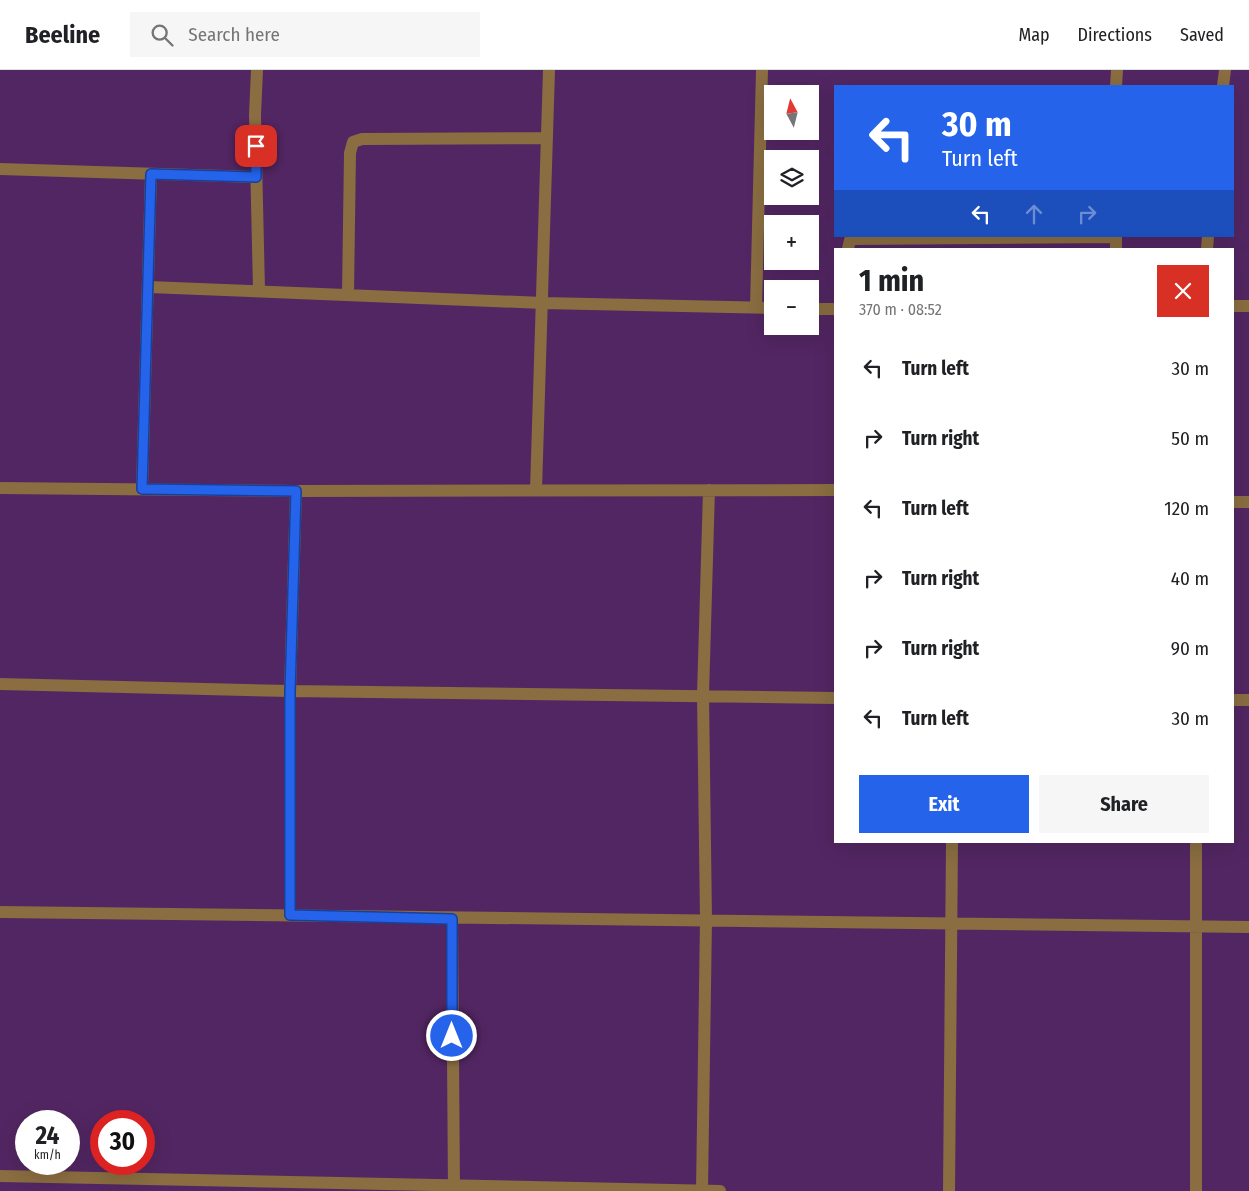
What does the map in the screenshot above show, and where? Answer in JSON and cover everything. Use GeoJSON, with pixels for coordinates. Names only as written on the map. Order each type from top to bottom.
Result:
{"type":"FeatureCollection","features":[{"type":"Feature","properties":{"kind":"street"},"geometry":{"type":"LineString","coordinates":[[257,70],[256,177],[259,290]]}},
{"type":"Feature","properties":{"kind":"street"},"geometry":{"type":"LineString","coordinates":[[536,490],[549,70]]}},
{"type":"Feature","properties":{"kind":"street"},"geometry":{"type":"LineString","coordinates":[[756,307],[762,70]]}},
{"type":"Feature","properties":{"kind":"street"},"geometry":{"type":"LineString","coordinates":[[1116,70],[1116,85]]}},
{"type":"Feature","properties":{"kind":"street"},"geometry":{"type":"LineString","coordinates":[[1223,85],[1225,70]]}},
{"type":"Feature","properties":{"kind":"street"},"geometry":{"type":"LineString","coordinates":[[348,294],[350,153],[353,142],[362,139],[547,138]]}},
{"type":"Feature","properties":{"kind":"street"},"geometry":{"type":"LineString","coordinates":[[0,169],[256,177]]}},
{"type":"Feature","properties":{"kind":"street"},"geometry":{"type":"LineString","coordinates":[[142,489],[151,174]]}},
{"type":"Feature","properties":{"kind":"street"},"geometry":{"type":"LineString","coordinates":[[848,248],[849,241],[853,239],[1013,243],[1116,241]]}},
{"type":"Feature","properties":{"kind":"street"},"geometry":{"type":"LineString","coordinates":[[148,286],[543,303],[764,308]]}},
{"type":"Feature","properties":{"kind":"street"},"geometry":{"type":"LineString","coordinates":[[1234,306],[1249,306]]}},
{"type":"Feature","properties":{"kind":"street"},"geometry":{"type":"LineString","coordinates":[[819,309],[834,309]]}},
{"type":"Feature","properties":{"kind":"street"},"geometry":{"type":"LineString","coordinates":[[0,488],[296,491],[834,490]]}},
{"type":"Feature","properties":{"kind":"street"},"geometry":{"type":"LineString","coordinates":[[702,1191],[706,919],[703,695],[708,490]]}},
{"type":"Feature","properties":{"kind":"street"},"geometry":{"type":"LineString","coordinates":[[290,915],[290,692],[296,491]]}},
{"type":"Feature","properties":{"kind":"street"},"geometry":{"type":"LineString","coordinates":[[1234,502],[1249,502]]}},
{"type":"Feature","properties":{"kind":"street"},"geometry":{"type":"LineString","coordinates":[[0,684],[290,692],[703,695],[834,698]]}},
{"type":"Feature","properties":{"kind":"street"},"geometry":{"type":"LineString","coordinates":[[1234,700],[1249,700]]}},
{"type":"Feature","properties":{"kind":"street"},"geometry":{"type":"LineString","coordinates":[[949,1191],[952,843]]}},
{"type":"Feature","properties":{"kind":"street"},"geometry":{"type":"LineString","coordinates":[[1196,843],[1196,1191]]}},
{"type":"Feature","properties":{"kind":"street"},"geometry":{"type":"LineString","coordinates":[[0,912],[452,919],[706,919],[1249,927]]}},
{"type":"Feature","properties":{"kind":"street"},"geometry":{"type":"LineString","coordinates":[[452,919],[454,1189]]}},
{"type":"Feature","properties":{"kind":"street"},"geometry":{"type":"LineString","coordinates":[[0,1176],[200,1186],[324,1182],[454,1189],[720,1191]]}},
{"type":"Feature","properties":{"kind":"route"},"geometry":{"type":"LineString","coordinates":[[256,146],[256,177],[151,174],[142,489],[296,491],[290,692],[290,915],[452,919],[452,1036]]}}]}
